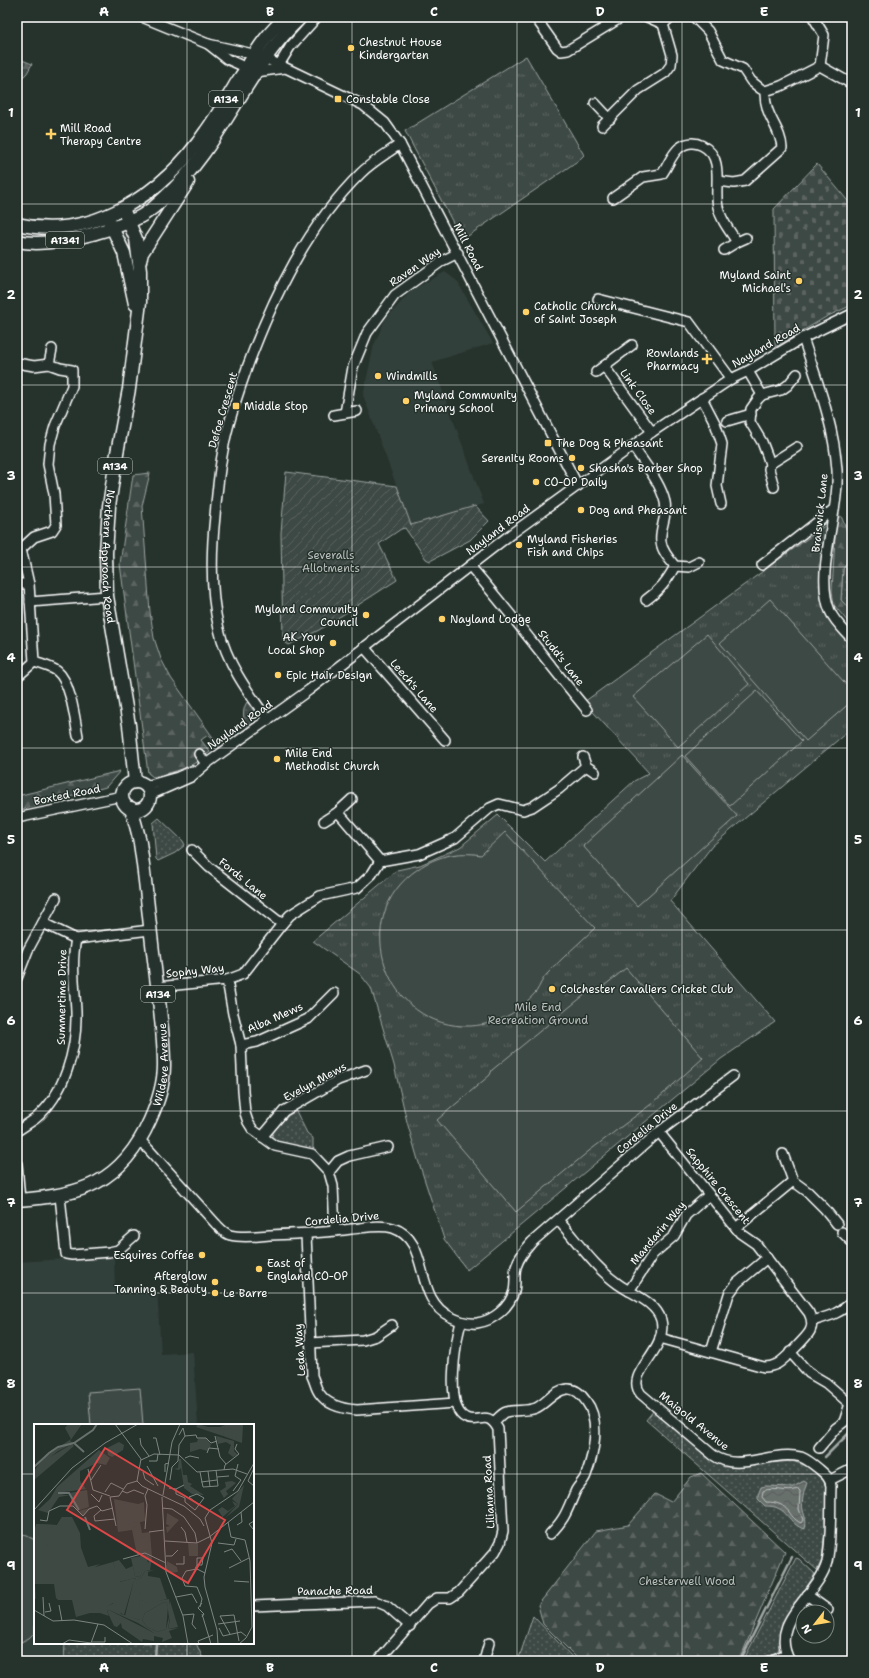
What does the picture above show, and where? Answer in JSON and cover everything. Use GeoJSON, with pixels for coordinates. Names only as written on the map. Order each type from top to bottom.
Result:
{"type":"FeatureCollection","features":[{"type":"Feature","properties":{"kind":"main road","name":"Northern Approach Road"},"geometry":{"type":"LineString","coordinates":[[128,222],[143,215],[162,200],[179,185],[197,164],[238,102],[252,70],[254,54],[272,29],[286,17]]}},
{"type":"Feature","properties":{"kind":"main road","name":"Northern Approach Road"},"geometry":{"type":"LineString","coordinates":[[144,787],[129,725],[107,596],[106,553],[109,506],[138,331],[140,302],[140,262],[136,240],[122,209],[153,188],[187,156],[252,70],[265,58],[279,39],[301,17]]}},
{"type":"Feature","properties":{"kind":"main road","name":"Northern Approach Road"},"geometry":{"type":"LineString","coordinates":[[140,262],[142,253],[186,187],[197,164]]}},
{"type":"Feature","properties":{"kind":"main road","name":"A1341"},"geometry":{"type":"LineString","coordinates":[[17,224],[31,227],[49,228],[71,227],[107,216],[122,209]]}},
{"type":"Feature","properties":{"kind":"main road","name":"Northern Approach Road"},"geometry":{"type":"LineString","coordinates":[[107,216],[126,259],[135,302],[138,331]]}},
{"type":"Feature","properties":{"kind":"main road","name":"A1341"},"geometry":{"type":"LineString","coordinates":[[17,241],[27,243],[74,239],[113,228],[128,222]]}},
{"type":"Feature","properties":{"kind":"main road"},"geometry":{"type":"LineString","coordinates":[[126,786],[144,787],[148,803],[145,807],[140,809],[131,808],[125,803],[122,796],[126,786]]}},
{"type":"Feature","properties":{"kind":"main road","name":"Wildeve Avenue"},"geometry":{"type":"LineString","coordinates":[[140,843],[141,823],[145,807]]}},
{"type":"Feature","properties":{"kind":"main road","name":"Wildeve Avenue"},"geometry":{"type":"LineString","coordinates":[[19,1200],[60,1196],[94,1184],[104,1178],[125,1161],[141,1141],[160,1096],[164,1066],[157,987],[140,843],[131,808]]}},
{"type":"Feature","properties":{"kind":"street","name":"Mill Road"},"geometry":{"type":"LineString","coordinates":[[142,17],[208,44],[254,54],[265,58],[363,105],[385,123],[400,144],[458,253],[578,486]]}},
{"type":"Feature","properties":{"kind":"street"},"geometry":{"type":"LineString","coordinates":[[282,67],[290,47],[316,17]]}},
{"type":"Feature","properties":{"kind":"street"},"geometry":{"type":"LineString","coordinates":[[535,17],[557,48],[561,51],[568,50],[622,17]]}},
{"type":"Feature","properties":{"kind":"street"},"geometry":{"type":"LineString","coordinates":[[647,17],[663,24]]}},
{"type":"Feature","properties":{"kind":"street"},"geometry":{"type":"LineString","coordinates":[[663,24],[671,17]]}},
{"type":"Feature","properties":{"kind":"street"},"geometry":{"type":"LineString","coordinates":[[694,17],[708,31],[723,60],[743,69],[751,81],[765,91],[781,86],[820,66]]}},
{"type":"Feature","properties":{"kind":"street"},"geometry":{"type":"LineString","coordinates":[[813,17],[824,35],[820,66]]}},
{"type":"Feature","properties":{"kind":"street"},"geometry":{"type":"LineString","coordinates":[[602,126],[638,90],[665,73],[671,65],[672,55],[663,24]]}},
{"type":"Feature","properties":{"kind":"street","name":"Mill Road"},"geometry":{"type":"LineString","coordinates":[[208,44],[227,59],[252,70],[282,67]]}},
{"type":"Feature","properties":{"kind":"street"},"geometry":{"type":"LineString","coordinates":[[820,66],[852,84]]}},
{"type":"Feature","properties":{"kind":"street"},"geometry":{"type":"LineString","coordinates":[[718,181],[734,183],[745,181],[782,148],[782,142],[770,118],[765,102],[765,91]]}},
{"type":"Feature","properties":{"kind":"street"},"geometry":{"type":"LineString","coordinates":[[595,103],[610,119]]}},
{"type":"Feature","properties":{"kind":"street"},"geometry":{"type":"LineString","coordinates":[[613,198],[643,177],[662,174],[673,154],[680,147],[691,143],[701,144],[710,150],[714,156],[718,181],[716,191],[718,208],[722,219],[738,242]]}},
{"type":"Feature","properties":{"kind":"street","name":"Defoe Crescent"},"geometry":{"type":"LineString","coordinates":[[268,720],[233,667],[223,643],[216,612],[212,581],[212,553],[218,476],[224,443],[237,396],[261,329],[312,231],[330,207],[362,172],[400,144]]}},
{"type":"Feature","properties":{"kind":"street"},"geometry":{"type":"LineString","coordinates":[[724,250],[746,238]]}},
{"type":"Feature","properties":{"kind":"street","name":"Raven Way"},"geometry":{"type":"LineString","coordinates":[[346,413],[353,367],[367,333],[395,295],[442,261],[458,253]]}},
{"type":"Feature","properties":{"kind":"street"},"geometry":{"type":"LineString","coordinates":[[598,299],[689,322],[732,379]]}},
{"type":"Feature","properties":{"kind":"street","name":"Nayland Road"},"geometry":{"type":"LineString","coordinates":[[144,787],[191,777],[204,765],[268,720],[530,520],[652,432],[732,379],[803,338],[850,317]]}},
{"type":"Feature","properties":{"kind":"street","name":"Braiswick Lane"},"geometry":{"type":"LineString","coordinates":[[803,338],[815,371],[834,443],[837,471],[824,592],[830,612],[852,639]]}},
{"type":"Feature","properties":{"kind":"street","name":"Link Close"},"geometry":{"type":"LineString","coordinates":[[596,372],[632,345]]}},
{"type":"Feature","properties":{"kind":"street"},"geometry":{"type":"LineString","coordinates":[[49,364],[52,349]]}},
{"type":"Feature","properties":{"kind":"street"},"geometry":{"type":"LineString","coordinates":[[17,363],[34,366],[49,364],[72,370],[72,386],[55,426],[50,444],[48,464],[54,494],[56,525],[52,531],[34,537],[19,548],[28,584],[34,662]]}},
{"type":"Feature","properties":{"kind":"street","name":"Link Close"},"geometry":{"type":"LineString","coordinates":[[604,366],[652,432]]}},
{"type":"Feature","properties":{"kind":"street"},"geometry":{"type":"LineString","coordinates":[[748,371],[762,395]]}},
{"type":"Feature","properties":{"kind":"street"},"geometry":{"type":"LineString","coordinates":[[774,487],[769,469],[770,464],[762,442],[750,422],[751,409],[758,398],[762,395],[781,390],[788,385],[797,374]]}},
{"type":"Feature","properties":{"kind":"street"},"geometry":{"type":"LineString","coordinates":[[702,398],[715,423],[722,444],[716,486],[721,504]]}},
{"type":"Feature","properties":{"kind":"street"},"geometry":{"type":"LineString","coordinates":[[334,415],[357,411]]}},
{"type":"Feature","properties":{"kind":"street"},"geometry":{"type":"LineString","coordinates":[[727,421],[750,414]]}},
{"type":"Feature","properties":{"kind":"street"},"geometry":{"type":"LineString","coordinates":[[633,446],[659,486],[665,502],[666,514],[661,542],[666,554],[675,566],[689,567],[699,562]]}},
{"type":"Feature","properties":{"kind":"street"},"geometry":{"type":"LineString","coordinates":[[770,464],[797,447]]}},
{"type":"Feature","properties":{"kind":"street"},"geometry":{"type":"LineString","coordinates":[[762,565],[834,509]]}},
{"type":"Feature","properties":{"kind":"street","name":"Studd's Lane"},"geometry":{"type":"LineString","coordinates":[[470,566],[511,613],[587,710]]}},
{"type":"Feature","properties":{"kind":"street"},"geometry":{"type":"LineString","coordinates":[[646,600],[657,593],[666,582],[675,566]]}},
{"type":"Feature","properties":{"kind":"street"},"geometry":{"type":"LineString","coordinates":[[17,584],[28,584]]}},
{"type":"Feature","properties":{"kind":"street"},"geometry":{"type":"LineString","coordinates":[[30,602],[107,596]]}},
{"type":"Feature","properties":{"kind":"street","name":"Leech's Lane"},"geometry":{"type":"LineString","coordinates":[[364,647],[446,740]]}},
{"type":"Feature","properties":{"kind":"street"},"geometry":{"type":"LineString","coordinates":[[17,677],[34,662]]}},
{"type":"Feature","properties":{"kind":"street"},"geometry":{"type":"LineString","coordinates":[[34,662],[58,672],[66,684],[72,703],[78,736]]}},
{"type":"Feature","properties":{"kind":"street","name":"Nayland Road"},"geometry":{"type":"LineString","coordinates":[[199,754],[204,765]]}},
{"type":"Feature","properties":{"kind":"street"},"geometry":{"type":"LineString","coordinates":[[583,757],[586,766],[595,772]]}},
{"type":"Feature","properties":{"kind":"street"},"geometry":{"type":"LineString","coordinates":[[338,812],[380,861],[419,854],[455,838],[490,808],[499,804],[523,810],[532,807],[559,789],[586,766]]}},
{"type":"Feature","properties":{"kind":"street","name":"Boxted Road"},"geometry":{"type":"LineString","coordinates":[[17,818],[122,796]]}},
{"type":"Feature","properties":{"kind":"street"},"geometry":{"type":"LineString","coordinates":[[324,821],[338,812],[352,799]]}},
{"type":"Feature","properties":{"kind":"street","name":"Fords Lane"},"geometry":{"type":"LineString","coordinates":[[192,850],[209,867],[282,924]]}},
{"type":"Feature","properties":{"kind":"street","name":"Sophy Way"},"geometry":{"type":"LineString","coordinates":[[157,987],[227,980],[244,974],[290,915],[320,896],[357,888],[372,874],[380,861]]}},
{"type":"Feature","properties":{"kind":"street"},"geometry":{"type":"LineString","coordinates":[[17,978],[28,950],[44,924],[56,898]]}},
{"type":"Feature","properties":{"kind":"street"},"geometry":{"type":"LineString","coordinates":[[44,924],[76,939],[150,930]]}},
{"type":"Feature","properties":{"kind":"street","name":"Summertime Drive"},"geometry":{"type":"LineString","coordinates":[[17,1131],[36,1118],[50,1102],[65,1076],[74,1047],[76,1030],[73,954],[76,939]]}},
{"type":"Feature","properties":{"kind":"street"},"geometry":{"type":"LineString","coordinates":[[227,980],[233,1014],[241,1045],[245,1113],[254,1130],[262,1137],[275,1146],[312,1154],[329,1172],[333,1186],[335,1231]]}},
{"type":"Feature","properties":{"kind":"street","name":"Alba Mews"},"geometry":{"type":"LineString","coordinates":[[241,1045],[258,1042],[308,1019],[334,993]]}},
{"type":"Feature","properties":{"kind":"street","name":"Evelyn Mews"},"geometry":{"type":"LineString","coordinates":[[262,1137],[284,1111],[338,1080],[366,1070]]}},
{"type":"Feature","properties":{"kind":"street","name":"Cordelia Drive"},"geometry":{"type":"LineString","coordinates":[[141,1141],[223,1232],[239,1236],[306,1234],[385,1227],[392,1228],[406,1236],[411,1242],[416,1252],[428,1295],[435,1306],[442,1313],[460,1322],[476,1323],[484,1322],[497,1315],[510,1300],[514,1292],[515,1272],[522,1254],[532,1242],[659,1132],[733,1076]]}},
{"type":"Feature","properties":{"kind":"street","name":"Sapphire Crescent"},"geometry":{"type":"LineString","coordinates":[[659,1132],[740,1233],[756,1244],[804,1306],[812,1320]]}},
{"type":"Feature","properties":{"kind":"street"},"geometry":{"type":"LineString","coordinates":[[329,1172],[338,1162],[349,1156],[388,1147]]}},
{"type":"Feature","properties":{"kind":"street"},"geometry":{"type":"LineString","coordinates":[[783,1154],[793,1181],[808,1192],[824,1208],[852,1242]]}},
{"type":"Feature","properties":{"kind":"street"},"geometry":{"type":"LineString","coordinates":[[17,1164],[19,1200]]}},
{"type":"Feature","properties":{"kind":"street"},"geometry":{"type":"LineString","coordinates":[[736,1228],[793,1181]]}},
{"type":"Feature","properties":{"kind":"street","name":"Mandarin Way"},"geometry":{"type":"LineString","coordinates":[[628,1290],[654,1254],[674,1236],[686,1215],[709,1195]]}},
{"type":"Feature","properties":{"kind":"street"},"geometry":{"type":"LineString","coordinates":[[60,1196],[66,1254],[72,1255],[113,1251],[123,1247],[134,1236]]}},
{"type":"Feature","properties":{"kind":"street","name":"Maigold Avenue"},"geometry":{"type":"LineString","coordinates":[[558,1220],[612,1280],[652,1306],[658,1314],[662,1326],[660,1338],[654,1352],[637,1376],[637,1387],[641,1394],[713,1455],[721,1460],[730,1462],[789,1456],[802,1458],[809,1461],[830,1480]]}},
{"type":"Feature","properties":{"kind":"street","name":"Leda Way"},"geometry":{"type":"LineString","coordinates":[[306,1234],[312,1376],[320,1395],[334,1406],[357,1410],[455,1403]]}},
{"type":"Feature","properties":{"kind":"street"},"geometry":{"type":"LineString","coordinates":[[711,1352],[729,1294],[737,1282],[767,1258]]}},
{"type":"Feature","properties":{"kind":"street"},"geometry":{"type":"LineString","coordinates":[[660,1338],[764,1367],[777,1364],[809,1334],[812,1320],[835,1315],[852,1302]]}},
{"type":"Feature","properties":{"kind":"street"},"geometry":{"type":"LineString","coordinates":[[460,1322],[453,1364],[455,1403],[458,1413],[467,1419],[486,1418],[494,1422],[504,1412],[531,1410],[543,1405],[558,1391],[568,1389],[576,1391],[589,1404],[594,1424],[593,1449],[586,1477],[577,1490],[564,1518],[550,1534]]}},
{"type":"Feature","properties":{"kind":"street"},"geometry":{"type":"LineString","coordinates":[[310,1343],[363,1340],[376,1336],[392,1326]]}},
{"type":"Feature","properties":{"kind":"street"},"geometry":{"type":"LineString","coordinates":[[790,1352],[809,1373],[826,1383],[851,1404],[844,1422],[836,1428],[819,1448]]}},
{"type":"Feature","properties":{"kind":"street","name":"Lilianna Road"},"geometry":{"type":"LineString","coordinates":[[380,1660],[428,1604],[437,1598],[450,1598],[459,1592],[488,1561],[500,1543],[503,1525],[498,1429],[494,1422]]}},
{"type":"Feature","properties":{"kind":"street"},"geometry":{"type":"LineString","coordinates":[[770,1661],[788,1657],[784,1643],[785,1630],[789,1620],[818,1580],[826,1563],[829,1538],[830,1480],[852,1469]]}},
{"type":"Feature","properties":{"kind":"street"},"geometry":{"type":"LineString","coordinates":[[807,1595],[820,1604]]}},
{"type":"Feature","properties":{"kind":"street","name":"Panache Road"},"geometry":{"type":"LineString","coordinates":[[254,1606],[375,1601],[387,1606],[410,1626]]}},
{"type":"Feature","properties":{"kind":"street"},"geometry":{"type":"LineString","coordinates":[[484,1661],[490,1643]]}},
{"type":"Feature","properties":{"kind":"shaded area","name":"Myland Community Primary School"},"geometry":{"type":"Polygon","coordinates":[[[445,272],[457,281],[493,343],[432,362],[484,504],[411,525],[363,395],[374,345],[385,320],[412,290],[445,272]]]}},
{"type":"Feature","properties":{"kind":"shaded area"},"geometry":{"type":"Polygon","coordinates":[[[114,1256],[115,1292],[157,1289],[161,1354],[193,1352],[198,1424],[34,1424],[34,1644],[65,1644],[64,1661],[17,1661],[17,1262],[114,1256]]]}},
{"type":"Feature","properties":{"kind":"green space"},"geometry":{"type":"Polygon","coordinates":[[[526,56],[584,155],[579,160],[462,240],[405,131],[526,56]]]}},
{"type":"Feature","properties":{"kind":"green space"},"geometry":{"type":"Polygon","coordinates":[[[17,58],[32,64],[23,77],[17,75],[17,58]]]}},
{"type":"Feature","properties":{"kind":"green space"},"geometry":{"type":"Polygon","coordinates":[[[817,164],[852,206],[852,305],[826,317],[775,347],[774,209],[817,164]]]}},
{"type":"Feature","properties":{"kind":"green space","name":"Severalls Allotments"},"geometry":{"type":"Polygon","coordinates":[[[286,472],[397,486],[411,525],[475,506],[489,521],[470,540],[430,561],[426,559],[405,528],[401,529],[379,544],[397,580],[319,630],[289,645],[283,641],[281,533],[286,472]]]}},
{"type":"Feature","properties":{"kind":"green space"},"geometry":{"type":"Polygon","coordinates":[[[150,473],[142,506],[150,612],[154,638],[161,659],[171,678],[219,746],[218,747],[208,735],[201,740],[210,752],[206,755],[199,748],[195,751],[198,761],[182,769],[153,777],[148,773],[120,564],[133,475],[150,473]]]}},
{"type":"Feature","properties":{"kind":"green space"},"geometry":{"type":"Polygon","coordinates":[[[841,516],[847,531],[852,529],[852,554],[843,569],[841,600],[852,612],[852,627],[834,605],[832,591],[836,519],[841,516]]]}},
{"type":"Feature","properties":{"kind":"green space","name":"Mile End Recreation Ground"},"geometry":{"type":"Polygon","coordinates":[[[826,525],[819,581],[820,592],[822,603],[828,617],[852,643],[852,728],[712,846],[670,901],[775,1022],[721,1059],[467,1270],[444,1239],[418,1160],[407,1122],[394,1065],[371,988],[360,974],[313,941],[397,870],[420,865],[460,847],[498,815],[545,862],[634,781],[649,773],[584,702],[826,525]]]}},
{"type":"Feature","properties":{"kind":"green space"},"geometry":{"type":"Polygon","coordinates":[[[852,554],[852,612],[841,600],[843,569],[852,554]]]}},
{"type":"Feature","properties":{"kind":"green space"},"geometry":{"type":"Polygon","coordinates":[[[770,599],[852,691],[852,701],[806,741],[720,643],[770,599]]]}},
{"type":"Feature","properties":{"kind":"green space"},"geometry":{"type":"Polygon","coordinates":[[[707,634],[749,684],[678,747],[633,697],[707,634]]]}},
{"type":"Feature","properties":{"kind":"green space"},"geometry":{"type":"Polygon","coordinates":[[[757,691],[802,741],[730,806],[685,756],[757,691]]]}},
{"type":"Feature","properties":{"kind":"green space"},"geometry":{"type":"Polygon","coordinates":[[[247,702],[255,715],[253,720],[246,726],[244,720],[244,708],[247,702]]]}},
{"type":"Feature","properties":{"kind":"green space"},"geometry":{"type":"Polygon","coordinates":[[[682,755],[737,816],[637,906],[583,846],[682,755]]]}},
{"type":"Feature","properties":{"kind":"green space"},"geometry":{"type":"Polygon","coordinates":[[[120,771],[106,787],[17,811],[17,796],[120,771]]]}},
{"type":"Feature","properties":{"kind":"green space"},"geometry":{"type":"Polygon","coordinates":[[[159,818],[183,841],[185,845],[175,853],[158,861],[156,859],[153,823],[159,818]]]}},
{"type":"Feature","properties":{"kind":"green space"},"geometry":{"type":"Polygon","coordinates":[[[505,832],[595,928],[547,974],[536,992],[521,1007],[511,1014],[487,1024],[471,1026],[441,1022],[417,1010],[398,991],[386,967],[381,941],[384,914],[396,890],[418,869],[432,861],[456,854],[481,855],[505,832]]]}},
{"type":"Feature","properties":{"kind":"green space"},"geometry":{"type":"Polygon","coordinates":[[[626,968],[703,1058],[654,1102],[589,1151],[516,1212],[437,1120],[490,1075],[492,1070],[593,988],[599,990],[626,968]]]}},
{"type":"Feature","properties":{"kind":"green space"},"geometry":{"type":"Polygon","coordinates":[[[296,1111],[307,1133],[313,1138],[313,1151],[279,1142],[272,1138],[274,1129],[284,1119],[296,1111]]]}},
{"type":"Feature","properties":{"kind":"green space"},"geometry":{"type":"Polygon","coordinates":[[[140,1388],[143,1424],[91,1424],[88,1392],[140,1388]]]}},
{"type":"Feature","properties":{"kind":"green space"},"geometry":{"type":"Polygon","coordinates":[[[654,1410],[724,1467],[792,1461],[807,1466],[826,1482],[828,1491],[825,1522],[827,1526],[826,1536],[824,1538],[822,1560],[817,1570],[646,1420],[654,1410]]]}},
{"type":"Feature","properties":{"kind":"green space","name":"Chesterwell Wood"},"geometry":{"type":"Polygon","coordinates":[[[701,1473],[785,1552],[739,1661],[580,1661],[543,1624],[538,1605],[596,1531],[628,1525],[655,1494],[671,1502],[691,1477],[701,1473]]]}},
{"type":"Feature","properties":{"kind":"green space"},"geometry":{"type":"Polygon","coordinates":[[[17,1531],[34,1540],[34,1633],[29,1638],[17,1644],[17,1531]]]}},
{"type":"Feature","properties":{"kind":"green space"},"geometry":{"type":"Polygon","coordinates":[[[796,1558],[799,1559],[815,1574],[782,1625],[778,1651],[759,1661],[743,1661],[796,1558]]]}},
{"type":"Feature","properties":{"kind":"green space"},"geometry":{"type":"Polygon","coordinates":[[[533,1616],[576,1661],[518,1661],[533,1616]]]}},
{"type":"Feature","properties":{"kind":"green space"},"geometry":{"type":"Polygon","coordinates":[[[65,1644],[196,1644],[204,1661],[64,1661],[65,1644]]]}},
{"type":"Feature","properties":{"kind":"water"},"geometry":{"type":"Polygon","coordinates":[[[804,1481],[807,1483],[802,1503],[806,1521],[805,1529],[795,1524],[779,1509],[765,1506],[758,1499],[761,1487],[793,1487],[804,1481]]]}},
{"type":"Feature","properties":{"kind":"waterway"},"geometry":{"type":"LineString","coordinates":[[825,1457],[852,1430]]}},
{"type":"Feature","properties":{"kind":"waterway"},"geometry":{"type":"LineString","coordinates":[[740,1661],[792,1557]]}},
{"type":"Feature","properties":{"kind":"waterway"},"geometry":{"type":"LineString","coordinates":[[147,1661],[155,1659],[156,1644]]}},
{"type":"Feature","properties":{"kind":"place","name":"Chestnut House Kindergarten"},"geometry":{"type":"Point","coordinates":[351,48]}},
{"type":"Feature","properties":{"kind":"place","name":"Constable Close"},"geometry":{"type":"Point","coordinates":[338,99]}},
{"type":"Feature","properties":{"kind":"place","name":"Mill Road Therapy Centre"},"geometry":{"type":"Point","coordinates":[51,134]}},
{"type":"Feature","properties":{"kind":"place","name":"Myland Saint Michael's"},"geometry":{"type":"Point","coordinates":[799,281]}},
{"type":"Feature","properties":{"kind":"place","name":"Catholic Church of Saint Joseph"},"geometry":{"type":"Point","coordinates":[526,312]}},
{"type":"Feature","properties":{"kind":"place","name":"Rowlands Pharmacy"},"geometry":{"type":"Point","coordinates":[707,359]}},
{"type":"Feature","properties":{"kind":"place","name":"Windmills"},"geometry":{"type":"Point","coordinates":[378,376]}},
{"type":"Feature","properties":{"kind":"place","name":"Myland Community Primary School"},"geometry":{"type":"Point","coordinates":[406,401]}},
{"type":"Feature","properties":{"kind":"place","name":"Middle Stop"},"geometry":{"type":"Point","coordinates":[236,406]}},
{"type":"Feature","properties":{"kind":"place","name":"The Dog & Pheasant"},"geometry":{"type":"Point","coordinates":[548,443]}},
{"type":"Feature","properties":{"kind":"place","name":"Serenity Rooms"},"geometry":{"type":"Point","coordinates":[572,458]}},
{"type":"Feature","properties":{"kind":"place","name":"Shasha's Barber Shop"},"geometry":{"type":"Point","coordinates":[581,468]}},
{"type":"Feature","properties":{"kind":"place","name":"CO-OP Daily"},"geometry":{"type":"Point","coordinates":[536,482]}},
{"type":"Feature","properties":{"kind":"place","name":"Dog and Pheasant"},"geometry":{"type":"Point","coordinates":[581,510]}},
{"type":"Feature","properties":{"kind":"place","name":"Myland Fisheries Fish and Chips"},"geometry":{"type":"Point","coordinates":[519,545]}},
{"type":"Feature","properties":{"kind":"place","name":"Myland Community Council"},"geometry":{"type":"Point","coordinates":[366,615]}},
{"type":"Feature","properties":{"kind":"place","name":"Nayland Lodge"},"geometry":{"type":"Point","coordinates":[442,619]}},
{"type":"Feature","properties":{"kind":"place","name":"AK Your Local Shop"},"geometry":{"type":"Point","coordinates":[333,643]}},
{"type":"Feature","properties":{"kind":"place","name":"Epic Hair Design"},"geometry":{"type":"Point","coordinates":[278,675]}},
{"type":"Feature","properties":{"kind":"place","name":"Mile End Methodist Church"},"geometry":{"type":"Point","coordinates":[277,759]}},
{"type":"Feature","properties":{"kind":"place","name":"Colchester Cavaliers Cricket Club"},"geometry":{"type":"Point","coordinates":[552,989]}},
{"type":"Feature","properties":{"kind":"place","name":"Esquires Coffee"},"geometry":{"type":"Point","coordinates":[202,1255]}},
{"type":"Feature","properties":{"kind":"place","name":"East of England CO-OP"},"geometry":{"type":"Point","coordinates":[259,1269]}},
{"type":"Feature","properties":{"kind":"place","name":"Afterglow Tanning & Beauty"},"geometry":{"type":"Point","coordinates":[215,1282]}},
{"type":"Feature","properties":{"kind":"place","name":"Le Barre"},"geometry":{"type":"Point","coordinates":[215,1293]}}]}
